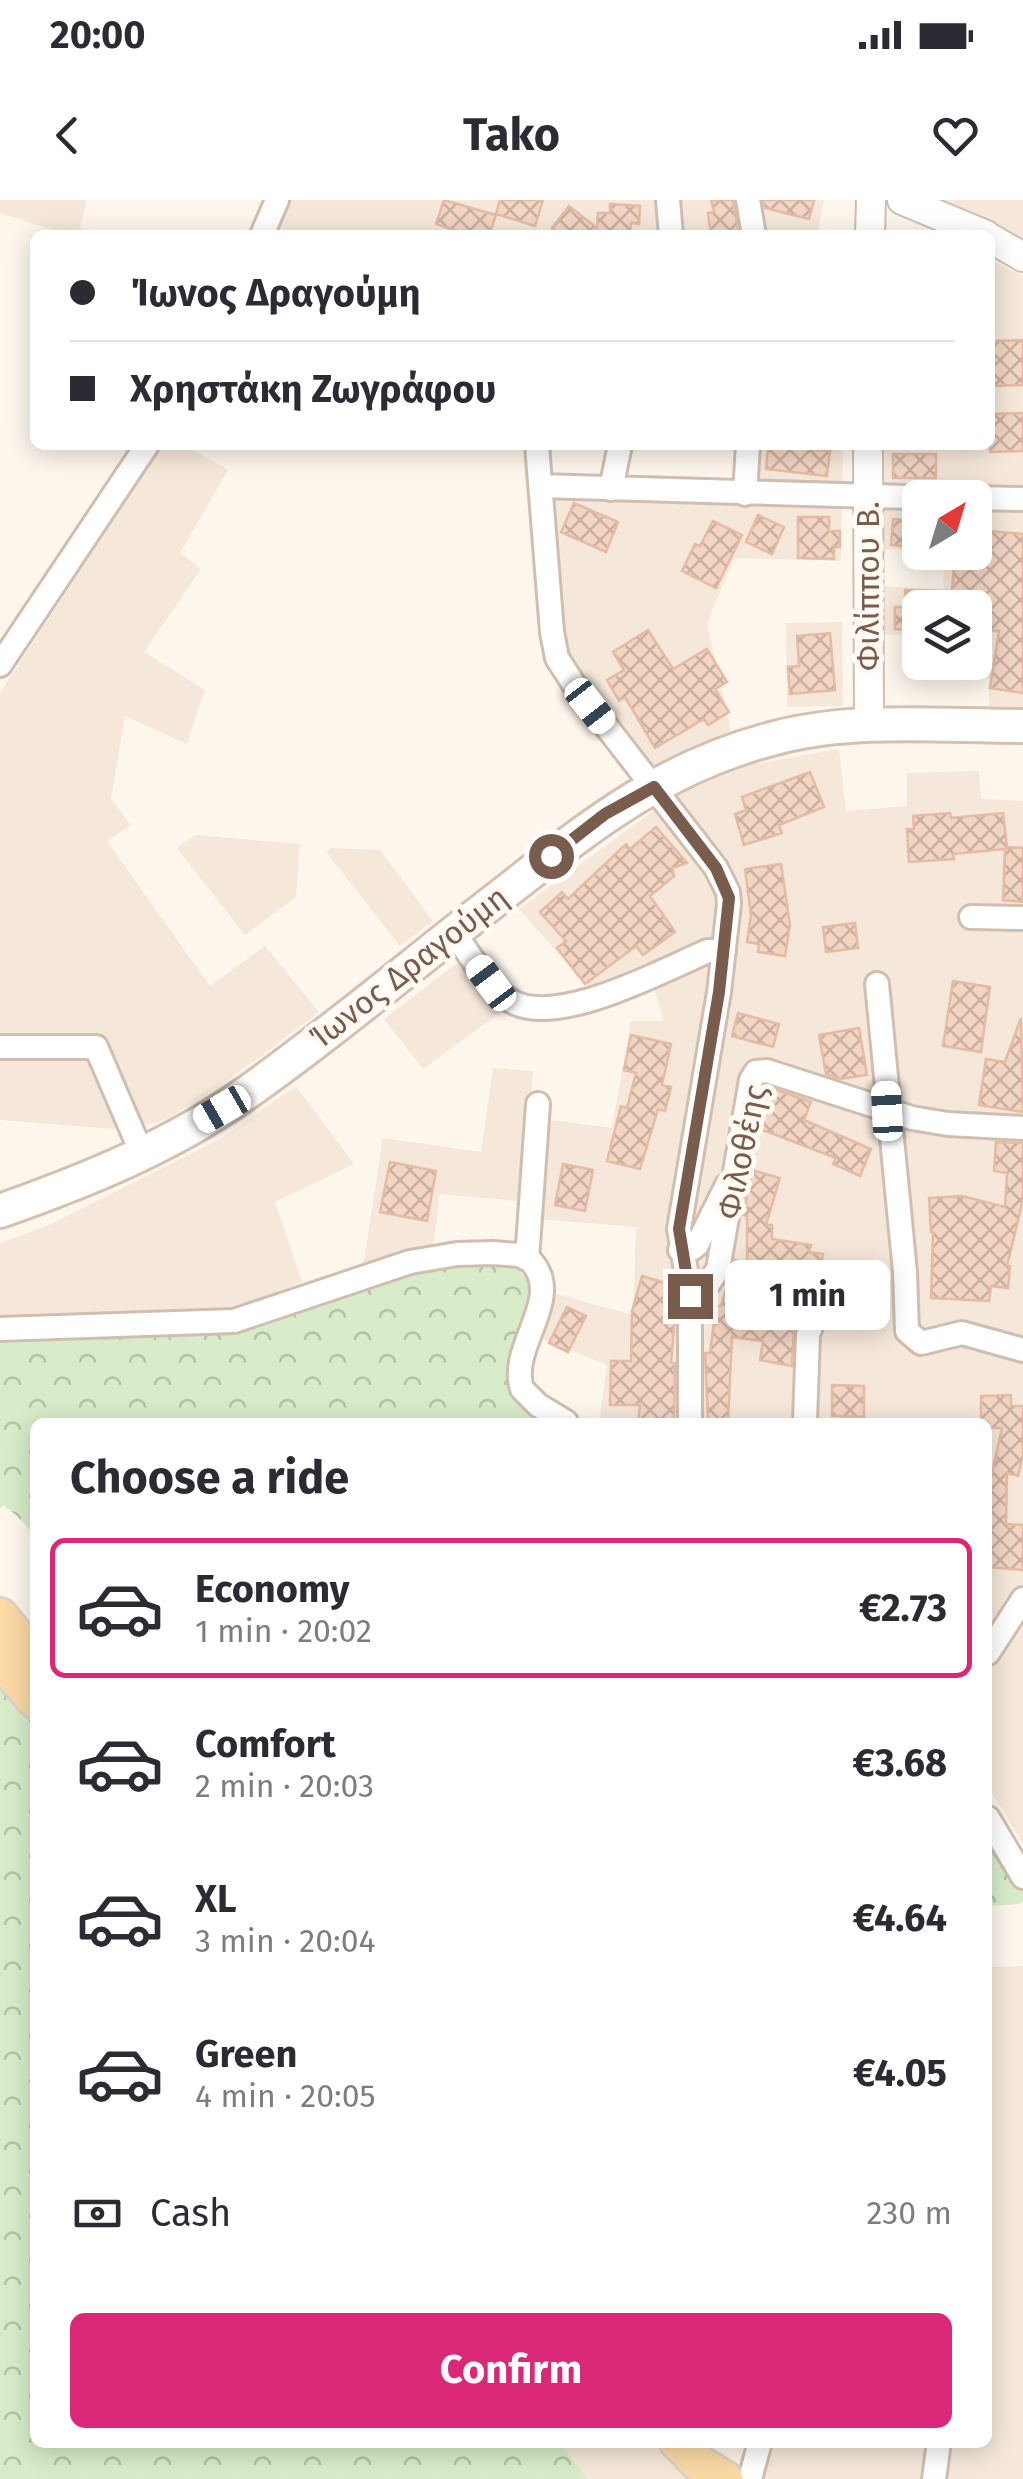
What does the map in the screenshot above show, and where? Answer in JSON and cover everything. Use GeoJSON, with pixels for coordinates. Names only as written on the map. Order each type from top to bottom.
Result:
{"type":"FeatureCollection","features":[{"type":"Feature","properties":{"kind":"main road","name":"Ίωνος Δραγούμη"},"geometry":{"type":"LineString","coordinates":[[90,1179],[240,1098],[592,824],[654,787],[702,764],[777,738],[869,726],[1023,726]]}},
{"type":"Feature","properties":{"kind":"main road"},"geometry":{"type":"LineString","coordinates":[[0,1211],[90,1179]]}},
{"type":"Feature","properties":{"kind":"main road"},"geometry":{"type":"LineString","coordinates":[[0,1230],[48,1212],[90,1179]]}},
{"type":"Feature","properties":{"kind":"main road"},"geometry":{"type":"LineString","coordinates":[[0,1616],[30,1654]]}},
{"type":"Feature","properties":{"kind":"main road"},"geometry":{"type":"LineString","coordinates":[[0,1658],[30,1694]]}},
{"type":"Feature","properties":{"kind":"main road"},"geometry":{"type":"LineString","coordinates":[[684,2448],[697,2462],[725,2479]]}},
{"type":"Feature","properties":{"kind":"main road"},"geometry":{"type":"LineString","coordinates":[[708,2448],[725,2479]]}},
{"type":"Feature","properties":{"kind":"street"},"geometry":{"type":"LineString","coordinates":[[264,230],[277,200]]}},
{"type":"Feature","properties":{"kind":"street"},"geometry":{"type":"LineString","coordinates":[[668,200],[670,230]]}},
{"type":"Feature","properties":{"kind":"street"},"geometry":{"type":"LineString","coordinates":[[748,200],[753,230]]}},
{"type":"Feature","properties":{"kind":"street"},"geometry":{"type":"LineString","coordinates":[[870,200],[870,230]]}},
{"type":"Feature","properties":{"kind":"street"},"geometry":{"type":"LineString","coordinates":[[902,200],[974,230]]}},
{"type":"Feature","properties":{"kind":"street"},"geometry":{"type":"LineString","coordinates":[[995,240],[1023,257]]}},
{"type":"Feature","properties":{"kind":"street"},"geometry":{"type":"LineString","coordinates":[[0,665],[144,450]]}},
{"type":"Feature","properties":{"kind":"street"},"geometry":{"type":"LineString","coordinates":[[537,450],[557,658],[726,885],[729,898],[680,1224],[680,1250],[689,1286],[690,1418]]}},
{"type":"Feature","properties":{"kind":"street"},"geometry":{"type":"LineString","coordinates":[[611,489],[619,450]]}},
{"type":"Feature","properties":{"kind":"street"},"geometry":{"type":"LineString","coordinates":[[745,494],[748,450]]}},
{"type":"Feature","properties":{"kind":"street","name":"Φιλίππου Β."},"geometry":{"type":"LineString","coordinates":[[868,450],[869,726]]}},
{"type":"Feature","properties":{"kind":"street"},"geometry":{"type":"LineString","coordinates":[[541,486],[902,497]]}},
{"type":"Feature","properties":{"kind":"street"},"geometry":{"type":"LineString","coordinates":[[992,498],[1023,499]]}},
{"type":"Feature","properties":{"kind":"street"},"geometry":{"type":"LineString","coordinates":[[971,917],[1023,918]]}},
{"type":"Feature","properties":{"kind":"street"},"geometry":{"type":"LineString","coordinates":[[453,932],[500,992],[517,1004],[534,1008],[594,999],[708,952],[724,951]]}},
{"type":"Feature","properties":{"kind":"street"},"geometry":{"type":"LineString","coordinates":[[877,984],[909,1335],[926,1344],[962,1333],[1023,1350]]}},
{"type":"Feature","properties":{"kind":"street"},"geometry":{"type":"LineString","coordinates":[[0,1048],[96,1047],[142,1154]]}},
{"type":"Feature","properties":{"kind":"street","name":"Φιλοθέης"},"geometry":{"type":"LineString","coordinates":[[689,1286],[706,1284],[716,1274],[751,1080],[756,1072],[767,1071],[887,1111]]}},
{"type":"Feature","properties":{"kind":"street"},"geometry":{"type":"LineString","coordinates":[[527,1259],[538,1104]]}},
{"type":"Feature","properties":{"kind":"street"},"geometry":{"type":"LineString","coordinates":[[887,1111],[934,1122],[1023,1128]]}},
{"type":"Feature","properties":{"kind":"street"},"geometry":{"type":"LineString","coordinates":[[680,1250],[697,1245],[728,1184],[734,1182]]}},
{"type":"Feature","properties":{"kind":"street"},"geometry":{"type":"LineString","coordinates":[[0,1328],[234,1320],[410,1262],[492,1253],[527,1259],[538,1269],[543,1290],[522,1353],[520,1381],[528,1397],[560,1418]]}},
{"type":"Feature","properties":{"kind":"street"},"geometry":{"type":"LineString","coordinates":[[805,1418],[808,1334],[823,1298]]}},
{"type":"Feature","properties":{"kind":"street"},"geometry":{"type":"LineString","coordinates":[[992,1648],[1023,1599]]}},
{"type":"Feature","properties":{"kind":"street"},"geometry":{"type":"LineString","coordinates":[[992,1825],[1023,1877]]}},
{"type":"Feature","properties":{"kind":"street"},"geometry":{"type":"LineString","coordinates":[[750,2479],[758,2448]]}},
{"type":"Feature","properties":{"kind":"street"},"geometry":{"type":"LineString","coordinates":[[934,2479],[937,2448]]}},
{"type":"Feature","properties":{"kind":"shaded area"},"geometry":{"type":"Polygon","coordinates":[[[0,200],[87,200],[79,230],[53,230],[0,213],[0,200]]]}},
{"type":"Feature","properties":{"kind":"shaded area"},"geometry":{"type":"Polygon","coordinates":[[[286,200],[824,200],[818,230],[273,230],[286,200]]]}},
{"type":"Feature","properties":{"kind":"shaded area"},"geometry":{"type":"Polygon","coordinates":[[[930,200],[1023,200],[1023,247],[930,200]]]}},
{"type":"Feature","properties":{"kind":"shaded area"},"geometry":{"type":"Polygon","coordinates":[[[995,262],[1023,276],[1023,710],[989,710],[992,590],[944,590],[943,570],[992,570],[992,480],[902,480],[902,550],[882,549],[885,450],[995,450],[995,262]]]}},
{"type":"Feature","properties":{"kind":"shaded area"},"geometry":{"type":"Polygon","coordinates":[[[159,450],[193,450],[228,470],[180,553],[201,569],[144,652],[205,690],[187,744],[125,716],[111,799],[131,825],[107,841],[210,986],[265,946],[319,1012],[168,1119],[126,1130],[0,1120],[0,693],[159,450]]]}},
{"type":"Feature","properties":{"kind":"shaded area"},"geometry":{"type":"Polygon","coordinates":[[[759,450],[843,450],[841,561],[734,558],[707,624],[731,730],[655,770],[576,673],[565,650],[549,496],[757,503],[759,450]]]}},
{"type":"Feature","properties":{"kind":"shaded area"},"geometry":{"type":"Polygon","coordinates":[[[879,586],[944,590],[902,590],[902,635],[878,634],[879,586]]]}},
{"type":"Feature","properties":{"kind":"shaded area"},"geometry":{"type":"Polygon","coordinates":[[[842,622],[843,706],[787,707],[786,623],[842,622]]]}},
{"type":"Feature","properties":{"kind":"shaded area"},"geometry":{"type":"Polygon","coordinates":[[[839,749],[846,811],[907,806],[907,773],[979,771],[981,799],[1023,801],[1023,1844],[992,1793],[992,1418],[600,1418],[607,1365],[538,1337],[557,1294],[633,1315],[636,1227],[538,1219],[539,1203],[440,1194],[433,1248],[363,1266],[383,1138],[481,1152],[493,1068],[533,1071],[529,1117],[612,1128],[631,1021],[664,1021],[646,963],[588,987],[519,909],[678,793],[749,765],[839,749]]]}},
{"type":"Feature","properties":{"kind":"shaded area"},"geometry":{"type":"Polygon","coordinates":[[[195,835],[300,844],[296,897],[245,935],[177,848],[195,835]]]}},
{"type":"Feature","properties":{"kind":"shaded area"},"geometry":{"type":"Polygon","coordinates":[[[330,848],[380,850],[433,921],[400,946],[327,853],[330,848]]]}},
{"type":"Feature","properties":{"kind":"shaded area"},"geometry":{"type":"Polygon","coordinates":[[[461,960],[501,1012],[423,1069],[384,1019],[461,960]]]}},
{"type":"Feature","properties":{"kind":"shaded area"},"geometry":{"type":"Polygon","coordinates":[[[296,1086],[354,1164],[275,1202],[302,1282],[223,1312],[0,1321],[0,1243],[49,1225],[220,1139],[296,1086]]]}},
{"type":"Feature","properties":{"kind":"shaded area"},"geometry":{"type":"Polygon","coordinates":[[[1023,1966],[1023,2479],[756,2479],[766,2448],[992,2448],[992,1967],[1023,1966]]]}},
{"type":"Feature","properties":{"kind":"shaded area"},"geometry":{"type":"Polygon","coordinates":[[[564,2448],[666,2448],[695,2479],[587,2479],[564,2448]]]}},
{"type":"Feature","properties":{"kind":"green space"},"geometry":{"type":"Polygon","coordinates":[[[467,1261],[515,1266],[530,1281],[525,1309],[509,1353],[507,1381],[513,1394],[543,1418],[30,1418],[30,1530],[3,1505],[0,1509],[0,1343],[228,1333],[361,1283],[467,1261]]]}},
{"type":"Feature","properties":{"kind":"green space"},"geometry":{"type":"Polygon","coordinates":[[[0,1673],[30,1711],[30,2448],[564,2448],[587,2479],[0,2479],[0,1673]]]}},
{"type":"Feature","properties":{"kind":"green space"},"geometry":{"type":"Polygon","coordinates":[[[992,1836],[1023,1888],[1023,1901],[992,1906],[992,1836]]]}},
{"type":"Feature","properties":{"kind":"building"},"geometry":{"type":"Polygon","coordinates":[[[444,200],[496,215],[491,230],[454,230],[436,224],[444,200]]]}},
{"type":"Feature","properties":{"kind":"building"},"geometry":{"type":"Polygon","coordinates":[[[500,200],[543,200],[535,226],[496,214],[500,200]]]}},
{"type":"Feature","properties":{"kind":"building"},"geometry":{"type":"Polygon","coordinates":[[[711,200],[733,200],[738,230],[710,230],[708,213],[714,212],[711,200]]]}},
{"type":"Feature","properties":{"kind":"building"},"geometry":{"type":"Polygon","coordinates":[[[763,200],[814,200],[809,219],[765,208],[763,200]]]}},
{"type":"Feature","properties":{"kind":"building"},"geometry":{"type":"Polygon","coordinates":[[[610,204],[640,206],[639,224],[631,223],[630,230],[552,228],[569,206],[597,228],[598,213],[610,213],[610,204]]]}},
{"type":"Feature","properties":{"kind":"building"},"geometry":{"type":"Polygon","coordinates":[[[1023,340],[1023,385],[995,386],[995,341],[1023,340]]]}},
{"type":"Feature","properties":{"kind":"building"},"geometry":{"type":"Polygon","coordinates":[[[1023,413],[1023,451],[990,452],[995,450],[995,414],[1023,413]]]}},
{"type":"Feature","properties":{"kind":"building"},"geometry":{"type":"Polygon","coordinates":[[[768,450],[830,451],[827,476],[766,469],[768,450]]]}},
{"type":"Feature","properties":{"kind":"building"},"geometry":{"type":"Polygon","coordinates":[[[893,454],[936,454],[936,478],[893,478],[893,454]]]}},
{"type":"Feature","properties":{"kind":"building"},"geometry":{"type":"Polygon","coordinates":[[[574,503],[618,522],[606,552],[561,532],[574,503]]]}},
{"type":"Feature","properties":{"kind":"building"},"geometry":{"type":"Polygon","coordinates":[[[758,515],[784,527],[772,554],[746,542],[758,515]]]}},
{"type":"Feature","properties":{"kind":"building"},"geometry":{"type":"Polygon","coordinates":[[[798,517],[829,517],[829,531],[840,531],[840,547],[834,547],[834,559],[798,558],[798,517]]]}},
{"type":"Feature","properties":{"kind":"building"},"geometry":{"type":"Polygon","coordinates":[[[893,519],[902,520],[902,546],[891,545],[893,519]]]}},
{"type":"Feature","properties":{"kind":"building"},"geometry":{"type":"Polygon","coordinates":[[[713,521],[742,535],[716,588],[682,571],[695,544],[700,546],[713,521]]]}},
{"type":"Feature","properties":{"kind":"building"},"geometry":{"type":"Polygon","coordinates":[[[992,531],[1023,534],[1023,693],[990,688],[999,631],[992,631],[992,590],[952,590],[954,570],[992,570],[992,531]]]}},
{"type":"Feature","properties":{"kind":"building"},"geometry":{"type":"Polygon","coordinates":[[[895,607],[902,607],[902,629],[895,629],[895,607]]]}},
{"type":"Feature","properties":{"kind":"building"},"geometry":{"type":"Polygon","coordinates":[[[648,630],[673,669],[707,649],[727,682],[715,689],[729,712],[708,725],[704,719],[655,748],[625,697],[619,701],[607,680],[624,670],[613,652],[648,630]]]}},
{"type":"Feature","properties":{"kind":"building"},"geometry":{"type":"Polygon","coordinates":[[[830,633],[835,690],[790,694],[788,667],[799,666],[797,636],[830,633]]]}},
{"type":"Feature","properties":{"kind":"building"},"geometry":{"type":"Polygon","coordinates":[[[810,772],[824,807],[779,825],[782,833],[744,845],[735,814],[746,810],[742,797],[810,772]]]}},
{"type":"Feature","properties":{"kind":"building"},"geometry":{"type":"Polygon","coordinates":[[[950,813],[951,818],[1003,813],[1007,847],[1023,848],[1023,902],[1003,900],[1005,849],[953,854],[954,859],[909,862],[907,829],[914,829],[913,816],[950,813]]]}},
{"type":"Feature","properties":{"kind":"building"},"geometry":{"type":"Polygon","coordinates":[[[656,827],[687,863],[672,868],[674,876],[650,896],[675,932],[643,955],[636,946],[585,984],[557,948],[566,941],[540,912],[562,892],[568,899],[626,844],[630,849],[656,827]]]}},
{"type":"Feature","properties":{"kind":"building"},"geometry":{"type":"Polygon","coordinates":[[[781,864],[790,925],[785,956],[758,952],[759,944],[747,942],[751,915],[745,869],[781,864]]]}},
{"type":"Feature","properties":{"kind":"building"},"geometry":{"type":"Polygon","coordinates":[[[855,923],[858,948],[826,952],[823,927],[855,923]]]}},
{"type":"Feature","properties":{"kind":"building"},"geometry":{"type":"Polygon","coordinates":[[[953,981],[990,987],[981,1052],[943,1046],[953,981]]]}},
{"type":"Feature","properties":{"kind":"building"},"geometry":{"type":"Polygon","coordinates":[[[738,1013],[779,1024],[773,1047],[732,1036],[738,1013]]]}},
{"type":"Feature","properties":{"kind":"building"},"geometry":{"type":"Polygon","coordinates":[[[1021,1018],[1023,1112],[979,1105],[986,1059],[1005,1062],[1021,1018]]]}},
{"type":"Feature","properties":{"kind":"building"},"geometry":{"type":"Polygon","coordinates":[[[859,1028],[867,1075],[840,1079],[826,1074],[819,1035],[859,1028]]]}},
{"type":"Feature","properties":{"kind":"building"},"geometry":{"type":"Polygon","coordinates":[[[631,1035],[671,1044],[662,1085],[671,1087],[665,1111],[658,1109],[640,1169],[607,1161],[621,1106],[627,1108],[636,1073],[624,1070],[631,1035]]]}},
{"type":"Feature","properties":{"kind":"building"},"geometry":{"type":"Polygon","coordinates":[[[769,1087],[811,1102],[804,1120],[871,1149],[860,1176],[833,1164],[836,1158],[758,1128],[769,1087]]]}},
{"type":"Feature","properties":{"kind":"building"},"geometry":{"type":"Polygon","coordinates":[[[996,1142],[1023,1143],[1023,1200],[1007,1266],[1008,1288],[991,1286],[989,1301],[931,1298],[933,1232],[929,1198],[962,1196],[1005,1207],[1007,1173],[994,1171],[996,1142]]]}},
{"type":"Feature","properties":{"kind":"building"},"geometry":{"type":"Polygon","coordinates":[[[390,1162],[436,1171],[427,1221],[380,1212],[390,1162]]]}},
{"type":"Feature","properties":{"kind":"building"},"geometry":{"type":"Polygon","coordinates":[[[563,1164],[593,1170],[585,1211],[555,1205],[563,1164]]]}},
{"type":"Feature","properties":{"kind":"building"},"geometry":{"type":"Polygon","coordinates":[[[752,1170],[780,1178],[766,1225],[772,1225],[772,1239],[811,1245],[809,1252],[823,1254],[818,1284],[809,1292],[794,1329],[792,1366],[760,1360],[763,1341],[732,1337],[728,1418],[708,1418],[705,1353],[710,1353],[716,1306],[721,1306],[735,1260],[747,1263],[747,1216],[743,1215],[752,1170]]]}},
{"type":"Feature","properties":{"kind":"building"},"geometry":{"type":"Polygon","coordinates":[[[854,1271],[878,1279],[868,1310],[844,1302],[854,1271]]]}},
{"type":"Feature","properties":{"kind":"building"},"geometry":{"type":"Polygon","coordinates":[[[642,1276],[673,1285],[674,1418],[638,1418],[640,1405],[610,1405],[611,1361],[631,1361],[632,1311],[642,1276]]]}},
{"type":"Feature","properties":{"kind":"building"},"geometry":{"type":"Polygon","coordinates":[[[567,1307],[586,1316],[568,1352],[549,1343],[567,1307]]]}},
{"type":"Feature","properties":{"kind":"building"},"geometry":{"type":"Polygon","coordinates":[[[832,1385],[864,1386],[864,1417],[832,1416],[832,1385]]]}},
{"type":"Feature","properties":{"kind":"building"},"geometry":{"type":"Polygon","coordinates":[[[1011,1395],[1011,1406],[1023,1406],[1023,1455],[1018,1476],[1007,1473],[1006,1524],[1023,1525],[1023,1570],[992,1567],[992,1473],[1002,1428],[992,1428],[992,1418],[981,1418],[981,1396],[1011,1395]]]}},
{"type":"Feature","properties":{"kind":"route"},"geometry":{"type":"LineString","coordinates":[[551,856],[605,814],[654,787],[726,885],[729,904],[719,992],[679,1229],[690,1296]]}}]}
